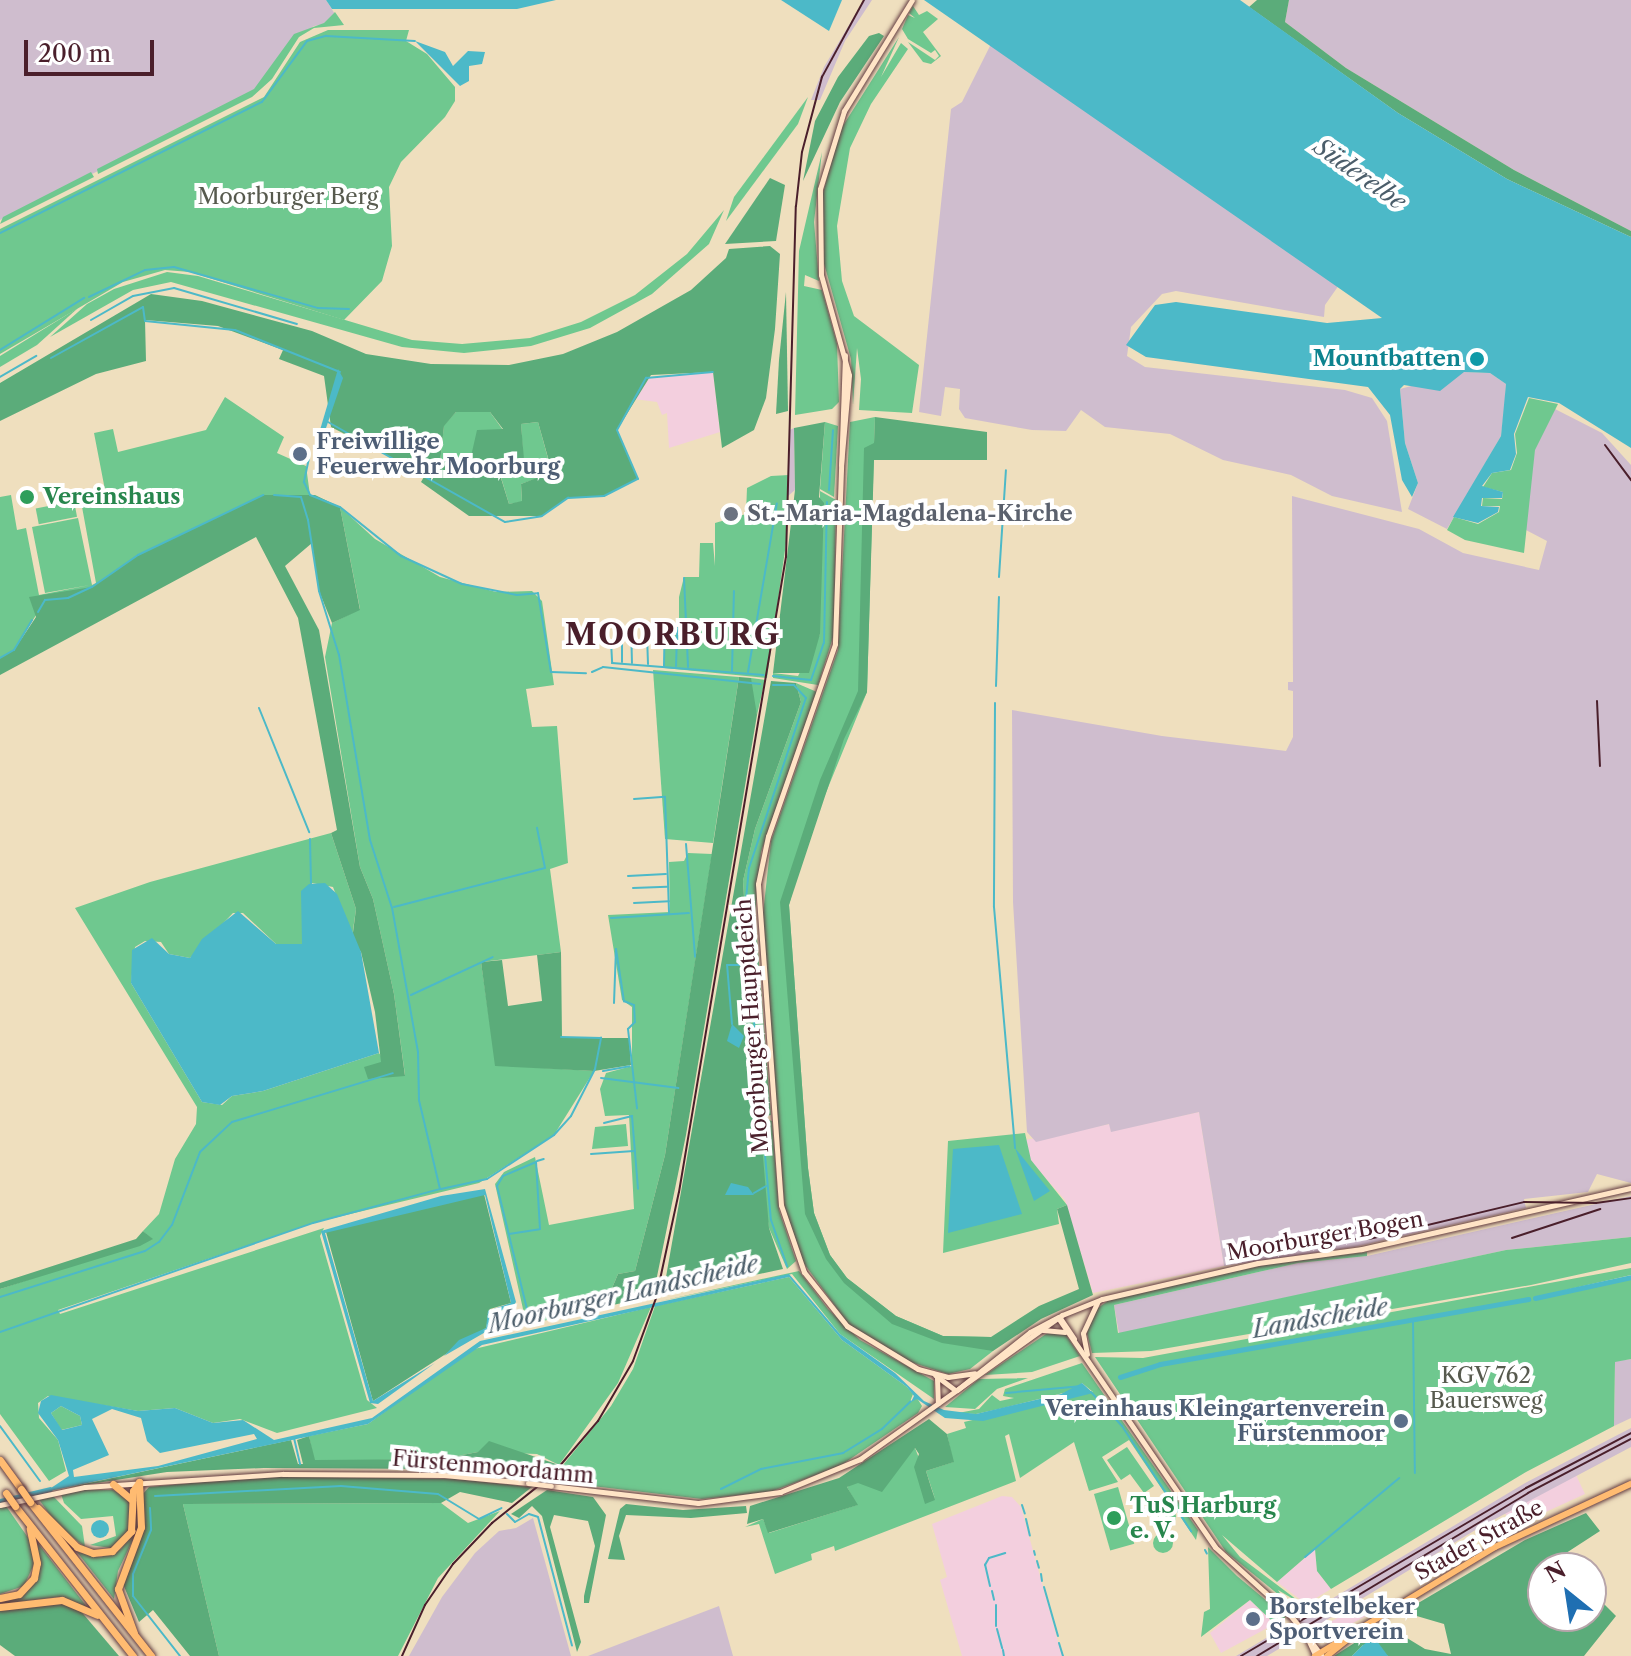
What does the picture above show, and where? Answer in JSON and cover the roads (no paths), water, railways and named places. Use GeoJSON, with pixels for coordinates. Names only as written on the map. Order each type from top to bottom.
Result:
{"type":"FeatureCollection","features":[{"type":"Feature","properties":{"kind":"highway"},"geometry":{"type":"LineString","coordinates":[[0,1460],[151,1656]]}},
{"type":"Feature","properties":{"kind":"highway"},"geometry":{"type":"LineString","coordinates":[[30,1502],[72,1543],[100,1554],[127,1539],[139,1482]]}},
{"type":"Feature","properties":{"kind":"highway"},"geometry":{"type":"LineString","coordinates":[[136,1638],[118,1589],[141,1527],[139,1482]]}},
{"type":"Feature","properties":{"kind":"highway"},"geometry":{"type":"LineString","coordinates":[[0,1484],[99,1616],[133,1656]]}},
{"type":"Feature","properties":{"kind":"highway"},"geometry":{"type":"LineString","coordinates":[[113,1484],[134,1502]]}},
{"type":"Feature","properties":{"kind":"highway"},"geometry":{"type":"LineString","coordinates":[[0,1598],[19,1594],[34,1578],[36,1552],[28,1523]]}},
{"type":"Feature","properties":{"kind":"highway"},"geometry":{"type":"LineString","coordinates":[[0,1607],[62,1600],[99,1616]]}},
{"type":"Feature","properties":{"kind":"main road","name":"Moorburger Hauptdeich"},"geometry":{"type":"LineString","coordinates":[[912,0],[844,111],[821,178],[819,259],[845,355],[834,650],[768,836],[757,894],[781,1205],[801,1266],[839,1319],[883,1352],[935,1375],[956,1390]]}},
{"type":"Feature","properties":{"kind":"main road","name":"Moorburger Bogen"},"geometry":{"type":"LineString","coordinates":[[1059,1317],[1099,1300],[1258,1263],[1362,1249],[1631,1188]]}},
{"type":"Feature","properties":{"kind":"main road"},"geometry":{"type":"LineString","coordinates":[[1088,1357],[1083,1333],[1099,1300]]}},
{"type":"Feature","properties":{"kind":"main road"},"geometry":{"type":"LineString","coordinates":[[1059,1317],[1066,1333],[1088,1357],[1217,1549],[1290,1615],[1319,1655]]}},
{"type":"Feature","properties":{"kind":"main road"},"geometry":{"type":"LineString","coordinates":[[1059,1317],[1076,1343]]}},
{"type":"Feature","properties":{"kind":"main road","name":"Fürstenmoordamm"},"geometry":{"type":"LineString","coordinates":[[0,1505],[113,1484],[312,1473],[444,1475],[698,1503],[759,1497],[838,1470],[923,1416],[943,1397],[1059,1317]]}},
{"type":"Feature","properties":{"kind":"main road","name":"Fürstenmoordamm"},"geometry":{"type":"LineString","coordinates":[[956,1390],[1037,1326],[1059,1317]]}},
{"type":"Feature","properties":{"kind":"main road"},"geometry":{"type":"LineString","coordinates":[[1038,1332],[1066,1333]]}},
{"type":"Feature","properties":{"kind":"main road","name":"Moorburger Hauptdeich"},"geometry":{"type":"LineString","coordinates":[[935,1375],[948,1377],[975,1373]]}},
{"type":"Feature","properties":{"kind":"main road"},"geometry":{"type":"LineString","coordinates":[[935,1375],[943,1397]]}},
{"type":"Feature","properties":{"kind":"main road"},"geometry":{"type":"LineString","coordinates":[[948,1377],[956,1390]]}},
{"type":"Feature","properties":{"kind":"main road","name":"Stader Straße"},"geometry":{"type":"LineString","coordinates":[[1319,1655],[1495,1547],[1631,1484]]}},
{"type":"Feature","properties":{"kind":"water"},"geometry":{"type":"Polygon","coordinates":[[[326,0],[556,0],[517,9],[332,9],[326,0]]]}},
{"type":"Feature","properties":{"kind":"water"},"geometry":{"type":"Polygon","coordinates":[[[781,0],[842,0],[829,31],[781,0]]]}},
{"type":"Feature","properties":{"kind":"water","name":"Süderelbe"},"geometry":{"type":"Polygon","coordinates":[[[924,0],[1240,0],[1398,113],[1507,179],[1631,237],[1631,448],[1559,403],[1528,397],[1514,434],[1516,454],[1510,470],[1492,473],[1482,486],[1503,492],[1502,498],[1482,498],[1481,506],[1499,507],[1498,512],[1478,523],[1453,517],[1501,436],[1506,384],[1490,373],[1464,372],[1440,391],[1404,385],[1400,389],[1405,443],[1418,483],[1412,497],[1402,480],[1390,415],[1368,387],[1146,357],[1126,345],[1155,305],[1176,302],[1327,323],[1382,318],[924,0]]]}},
{"type":"Feature","properties":{"kind":"water"},"geometry":{"type":"Polygon","coordinates":[[[415,41],[445,52],[453,66],[468,51],[485,52],[482,64],[469,66],[469,81],[460,86],[415,41]]]}},
{"type":"Feature","properties":{"kind":"water"},"geometry":{"type":"Polygon","coordinates":[[[338,369],[343,378],[325,431],[320,430],[338,369]]]}},
{"type":"Feature","properties":{"kind":"water"},"geometry":{"type":"Polygon","coordinates":[[[325,883],[337,894],[361,952],[379,1053],[263,1091],[232,1096],[220,1105],[202,1102],[131,983],[132,950],[152,938],[169,954],[190,958],[202,939],[238,911],[276,944],[302,944],[301,891],[309,884],[325,883]]]}},
{"type":"Feature","properties":{"kind":"water"},"geometry":{"type":"Polygon","coordinates":[[[732,1024],[744,1036],[739,1048],[727,1041],[732,1024]]]}},
{"type":"Feature","properties":{"kind":"water"},"geometry":{"type":"Polygon","coordinates":[[[999,1145],[1022,1214],[948,1233],[953,1149],[999,1145]]]}},
{"type":"Feature","properties":{"kind":"water"},"geometry":{"type":"Polygon","coordinates":[[[1015,1148],[1050,1191],[1034,1201],[1015,1148]]]}},
{"type":"Feature","properties":{"kind":"water"},"geometry":{"type":"Polygon","coordinates":[[[731,1183],[748,1187],[754,1195],[725,1195],[731,1183]]]}},
{"type":"Feature","properties":{"kind":"water"},"geometry":{"type":"Polygon","coordinates":[[[485,1189],[516,1302],[512,1308],[490,1313],[489,1330],[444,1356],[459,1340],[486,1328],[488,1311],[511,1303],[485,1195],[325,1233],[373,1401],[435,1363],[378,1404],[370,1403],[321,1231],[441,1196],[485,1189]]]}},
{"type":"Feature","properties":{"kind":"water"},"geometry":{"type":"Polygon","coordinates":[[[789,1274],[840,1334],[895,1373],[924,1401],[944,1410],[976,1414],[1061,1394],[1082,1383],[1093,1393],[983,1421],[945,1418],[917,1399],[911,1402],[914,1396],[907,1387],[842,1340],[789,1277],[482,1345],[368,1424],[45,1492],[69,1476],[58,1440],[38,1413],[41,1401],[51,1395],[138,1411],[175,1408],[213,1423],[243,1420],[274,1440],[372,1418],[480,1341],[789,1274]],[[61,1406],[51,1413],[62,1430],[82,1425],[80,1416],[61,1406]],[[112,1409],[92,1419],[109,1455],[73,1470],[74,1477],[158,1466],[257,1439],[254,1434],[160,1453],[147,1441],[141,1418],[112,1409]]]}},
{"type":"Feature","properties":{"kind":"water"},"geometry":{"type":"Polygon","coordinates":[[[96,1520],[104,1520],[109,1529],[107,1536],[96,1538],[91,1533],[91,1525],[96,1520]]]}},
{"type":"Feature","properties":{"kind":"water"},"geometry":{"type":"Polygon","coordinates":[[[1374,1637],[1388,1656],[1352,1656],[1363,1645],[1374,1637]]]}},
{"type":"Feature","properties":{"kind":"waterway"},"geometry":{"type":"LineString","coordinates":[[0,233],[262,102],[307,41],[326,36],[415,41]]}},
{"type":"Feature","properties":{"kind":"waterway"},"geometry":{"type":"LineString","coordinates":[[89,297],[145,270],[174,267],[318,308],[349,309]]}},
{"type":"Feature","properties":{"kind":"waterway"},"geometry":{"type":"LineString","coordinates":[[91,320],[133,296],[174,288],[297,324]]}},
{"type":"Feature","properties":{"kind":"waterway"},"geometry":{"type":"LineString","coordinates":[[0,350],[84,298]]}},
{"type":"Feature","properties":{"kind":"waterway"},"geometry":{"type":"LineString","coordinates":[[51,358],[143,307],[145,321],[235,330],[340,372]]}},
{"type":"Feature","properties":{"kind":"waterway"},"geometry":{"type":"LineString","coordinates":[[0,377],[36,356]]}},
{"type":"Feature","properties":{"kind":"waterway"},"geometry":{"type":"LineString","coordinates":[[328,422],[505,522],[542,516],[568,498],[604,496],[638,479],[617,430],[646,378],[713,372]]}},
{"type":"Feature","properties":{"kind":"waterway"},"geometry":{"type":"LineString","coordinates":[[829,490],[833,430]]}},
{"type":"Feature","properties":{"kind":"waterway"},"geometry":{"type":"LineString","coordinates":[[309,458],[304,482],[310,495],[340,507],[401,556],[462,584],[517,595],[538,593],[551,672],[586,673]]}},
{"type":"Feature","properties":{"kind":"waterway"},"geometry":{"type":"LineString","coordinates":[[999,577],[1006,470]]}},
{"type":"Feature","properties":{"kind":"waterway"},"geometry":{"type":"LineString","coordinates":[[38,612],[45,600],[68,598],[92,587],[138,555],[263,495]]}},
{"type":"Feature","properties":{"kind":"waterway"},"geometry":{"type":"LineString","coordinates":[[0,1332],[313,1223],[440,1189],[419,1100],[418,1052],[392,908],[370,840],[339,655],[319,591],[308,520],[301,497],[274,495]]}},
{"type":"Feature","properties":{"kind":"waterway"},"geometry":{"type":"LineString","coordinates":[[773,676],[811,680],[824,643],[827,502]]}},
{"type":"Feature","properties":{"kind":"waterway"},"geometry":{"type":"LineString","coordinates":[[748,672],[777,503]]}},
{"type":"Feature","properties":{"kind":"waterway"},"geometry":{"type":"LineString","coordinates":[[684,578],[688,667]]}},
{"type":"Feature","properties":{"kind":"waterway"},"geometry":{"type":"LineString","coordinates":[[732,671],[734,591]]}},
{"type":"Feature","properties":{"kind":"waterway"},"geometry":{"type":"LineString","coordinates":[[996,686],[999,597]]}},
{"type":"Feature","properties":{"kind":"waterway"},"geometry":{"type":"LineString","coordinates":[[0,658],[14,650],[32,620]]}},
{"type":"Feature","properties":{"kind":"waterway"},"geometry":{"type":"LineString","coordinates":[[631,623],[632,663]]}},
{"type":"Feature","properties":{"kind":"waterway"},"geometry":{"type":"LineString","coordinates":[[622,627],[622,662]]}},
{"type":"Feature","properties":{"kind":"waterway"},"geometry":{"type":"LineString","coordinates":[[664,666],[665,627]]}},
{"type":"Feature","properties":{"kind":"waterway"},"geometry":{"type":"LineString","coordinates":[[676,666],[677,628]]}},
{"type":"Feature","properties":{"kind":"waterway"},"geometry":{"type":"LineString","coordinates":[[647,635],[648,664]]}},
{"type":"Feature","properties":{"kind":"waterway"},"geometry":{"type":"LineString","coordinates":[[611,641],[612,663],[764,675]]}},
{"type":"Feature","properties":{"kind":"waterway"},"geometry":{"type":"LineString","coordinates":[[592,672],[603,667],[760,684]]}},
{"type":"Feature","properties":{"kind":"waterway"},"geometry":{"type":"LineString","coordinates":[[761,1112],[750,1095],[759,1083],[745,910],[749,868],[806,698],[794,685],[773,685]]}},
{"type":"Feature","properties":{"kind":"waterway"},"geometry":{"type":"LineString","coordinates":[[995,703],[994,907],[1015,1148]]}},
{"type":"Feature","properties":{"kind":"waterway"},"geometry":{"type":"LineString","coordinates":[[259,708],[309,832]]}},
{"type":"Feature","properties":{"kind":"waterway"},"geometry":{"type":"LineString","coordinates":[[634,799],[665,797],[669,914]]}},
{"type":"Feature","properties":{"kind":"waterway"},"geometry":{"type":"LineString","coordinates":[[394,907],[545,868],[537,828]]}},
{"type":"Feature","properties":{"kind":"waterway"},"geometry":{"type":"LineString","coordinates":[[310,839],[311,883]]}},
{"type":"Feature","properties":{"kind":"waterway"},"geometry":{"type":"LineString","coordinates":[[686,844],[695,957]]}},
{"type":"Feature","properties":{"kind":"waterway"},"geometry":{"type":"LineString","coordinates":[[628,876],[666,874]]}},
{"type":"Feature","properties":{"kind":"waterway"},"geometry":{"type":"LineString","coordinates":[[633,888],[667,887]]}},
{"type":"Feature","properties":{"kind":"waterway"},"geometry":{"type":"LineString","coordinates":[[634,903],[669,901]]}},
{"type":"Feature","properties":{"kind":"waterway"},"geometry":{"type":"LineString","coordinates":[[611,918],[689,913]]}},
{"type":"Feature","properties":{"kind":"waterway"},"geometry":{"type":"LineString","coordinates":[[614,1003],[616,949],[624,1001],[634,1005],[635,1022],[628,1029],[637,1108]]}},
{"type":"Feature","properties":{"kind":"waterway"},"geometry":{"type":"LineString","coordinates":[[411,995],[493,957]]}},
{"type":"Feature","properties":{"kind":"waterway"},"geometry":{"type":"LineString","coordinates":[[732,1024],[727,965],[748,965]]}},
{"type":"Feature","properties":{"kind":"waterway"},"geometry":{"type":"LineString","coordinates":[[441,1189],[487,1179],[554,1135],[571,1116],[595,1069],[601,1038],[561,1037]]}},
{"type":"Feature","properties":{"kind":"waterway"},"geometry":{"type":"LineString","coordinates":[[603,1071],[630,1066]]}},
{"type":"Feature","properties":{"kind":"waterway"},"geometry":{"type":"LineString","coordinates":[[0,1297],[145,1251],[159,1242],[172,1225],[200,1152],[232,1122],[393,1073]]}},
{"type":"Feature","properties":{"kind":"waterway"},"geometry":{"type":"LineString","coordinates":[[601,1078],[678,1088]]}},
{"type":"Feature","properties":{"kind":"waterway"},"geometry":{"type":"LineString","coordinates":[[604,1123],[632,1116],[638,1189]]}},
{"type":"Feature","properties":{"kind":"waterway"},"geometry":{"type":"LineString","coordinates":[[762,1122],[771,1220],[787,1266]]}},
{"type":"Feature","properties":{"kind":"waterway"},"geometry":{"type":"LineString","coordinates":[[591,1154],[634,1151]]}},
{"type":"Feature","properties":{"kind":"waterway"},"geometry":{"type":"LineString","coordinates":[[537,1161],[544,1159]]}},
{"type":"Feature","properties":{"kind":"waterway"},"geometry":{"type":"LineString","coordinates":[[509,1234],[540,1229],[536,1162],[503,1176],[497,1186],[529,1317]]}},
{"type":"Feature","properties":{"kind":"waterway"},"geometry":{"type":"LineString","coordinates":[[754,1193],[766,1186]]}},
{"type":"Feature","properties":{"kind":"waterway","name":"Landscheide"},"geometry":{"type":"LineString","coordinates":[[1535,1298],[1631,1277]]}},
{"type":"Feature","properties":{"kind":"waterway","name":"Landscheide"},"geometry":{"type":"LineString","coordinates":[[1120,1377],[1160,1364],[1528,1299]]}},
{"type":"Feature","properties":{"kind":"waterway"},"geometry":{"type":"LineString","coordinates":[[1413,1320],[1415,1473]]}},
{"type":"Feature","properties":{"kind":"waterway"},"geometry":{"type":"LineString","coordinates":[[1006,1393],[1083,1386]]}},
{"type":"Feature","properties":{"kind":"waterway"},"geometry":{"type":"LineString","coordinates":[[1091,1392],[1122,1426],[1191,1531]]}},
{"type":"Feature","properties":{"kind":"waterway"},"geometry":{"type":"LineString","coordinates":[[721,1489],[761,1469],[843,1453],[882,1429],[911,1401]]}},
{"type":"Feature","properties":{"kind":"waterway"},"geometry":{"type":"LineString","coordinates":[[0,1426],[40,1481]]}},
{"type":"Feature","properties":{"kind":"waterway"},"geometry":{"type":"LineString","coordinates":[[294,1438],[300,1464]]}},
{"type":"Feature","properties":{"kind":"waterway"},"geometry":{"type":"LineString","coordinates":[[1305,1557],[1399,1478]]}},
{"type":"Feature","properties":{"kind":"waterway"},"geometry":{"type":"LineString","coordinates":[[155,1496],[341,1486],[438,1494],[479,1519],[502,1508]]}},
{"type":"Feature","properties":{"kind":"waterway","name":"Moorburger Landscheide"},"geometry":{"type":"LineString","coordinates":[[0,1501],[50,1489]]}},
{"type":"Feature","properties":{"kind":"waterway"},"geometry":{"type":"LineString","coordinates":[[1022,1505],[1025,1514]]}},
{"type":"Feature","properties":{"kind":"waterway"},"geometry":{"type":"LineString","coordinates":[[150,1508],[151,1530],[133,1574],[133,1596],[180,1656]]}},
{"type":"Feature","properties":{"kind":"waterway"},"geometry":{"type":"LineString","coordinates":[[507,1514],[515,1522],[529,1514],[538,1517],[572,1646]]}},
{"type":"Feature","properties":{"kind":"waterway"},"geometry":{"type":"LineString","coordinates":[[1026,1519],[1030,1536]]}},
{"type":"Feature","properties":{"kind":"waterway"},"geometry":{"type":"LineString","coordinates":[[1205,1550],[1207,1554]]}},
{"type":"Feature","properties":{"kind":"waterway"},"geometry":{"type":"LineString","coordinates":[[1034,1551],[1035,1555]]}},
{"type":"Feature","properties":{"kind":"waterway"},"geometry":{"type":"LineString","coordinates":[[990,1586],[985,1565],[989,1558],[1005,1553]]}},
{"type":"Feature","properties":{"kind":"waterway"},"geometry":{"type":"LineString","coordinates":[[1037,1561],[1039,1568]]}},
{"type":"Feature","properties":{"kind":"waterway"},"geometry":{"type":"LineString","coordinates":[[1041,1574],[1042,1581]]}},
{"type":"Feature","properties":{"kind":"waterway"},"geometry":{"type":"LineString","coordinates":[[1044,1587],[1058,1636]]}},
{"type":"Feature","properties":{"kind":"waterway"},"geometry":{"type":"LineString","coordinates":[[992,1591],[994,1600]]}},
{"type":"Feature","properties":{"kind":"waterway"},"geometry":{"type":"LineString","coordinates":[[996,1605],[996,1626]]}},
{"type":"Feature","properties":{"kind":"waterway"},"geometry":{"type":"LineString","coordinates":[[997,1629],[1002,1648]]}},
{"type":"Feature","properties":{"kind":"waterway"},"geometry":{"type":"LineString","coordinates":[[1059,1643],[1063,1656]]}},
{"type":"Feature","properties":{"kind":"waterway"},"geometry":{"type":"LineString","coordinates":[[1003,1650],[1004,1656]]}},
{"type":"Feature","properties":{"kind":"tram line"},"geometry":{"type":"LineString","coordinates":[[1257,1656],[1528,1493],[1631,1439]]}},
{"type":"Feature","properties":{"kind":"railway"},"geometry":{"type":"LineString","coordinates":[[402,1656],[425,1605],[453,1564],[492,1523],[552,1475],[598,1421],[633,1361],[656,1298],[679,1192],[786,557],[796,206],[802,152],[822,77],[864,0]]}},
{"type":"Feature","properties":{"kind":"railway"},"geometry":{"type":"LineString","coordinates":[[1605,445],[1631,480]]}},
{"type":"Feature","properties":{"kind":"railway"},"geometry":{"type":"LineString","coordinates":[[1597,701],[1600,766]]}},
{"type":"Feature","properties":{"kind":"railway"},"geometry":{"type":"LineString","coordinates":[[1231,1255],[1319,1240],[1369,1239],[1524,1202],[1596,1203],[1631,1198]]}},
{"type":"Feature","properties":{"kind":"railway"},"geometry":{"type":"LineString","coordinates":[[1512,1238],[1600,1209]]}},
{"type":"Feature","properties":{"kind":"railway"},"geometry":{"type":"LineString","coordinates":[[1335,1231],[1411,1219]]}},
{"type":"Feature","properties":{"kind":"railway"},"geometry":{"type":"LineString","coordinates":[[1241,1656],[1526,1488],[1631,1433]]}},
{"type":"Feature","properties":{"kind":"place","name":"Mountbatten"},"geometry":{"type":"Point","coordinates":[1477,359]}},
{"type":"Feature","properties":{"kind":"place","name":"Freiwillige Feuerwehr Moorburg"},"geometry":{"type":"Point","coordinates":[300,454]}},
{"type":"Feature","properties":{"kind":"place","name":"Vereinshaus"},"geometry":{"type":"Point","coordinates":[27,497]}},
{"type":"Feature","properties":{"kind":"place","name":"St.-Maria-Magdalena-Kirche"},"geometry":{"type":"Point","coordinates":[731,514]}},
{"type":"Feature","properties":{"kind":"place","name":"Vereinhaus Kleingartenverein Fürstenmoor"},"geometry":{"type":"Point","coordinates":[1401,1421]}},
{"type":"Feature","properties":{"kind":"place","name":"TuS Harburg e. V."},"geometry":{"type":"Point","coordinates":[1114,1518]}},
{"type":"Feature","properties":{"kind":"place","name":"Borstelbeker Sportverein"},"geometry":{"type":"Point","coordinates":[1253,1619]}},
{"type":"Feature","properties":{"kind":"district","name":"MOORBURG"},"geometry":{"type":"Point","coordinates":[673,635]}},
{"type":"Feature","properties":{"kind":"park label","name":"Moorburger Berg"},"geometry":{"type":"Point","coordinates":[288,197]}},
{"type":"Feature","properties":{"kind":"park label","name":"KGV 762 Bauersweg"},"geometry":{"type":"Point","coordinates":[1486,1388]}}]}
